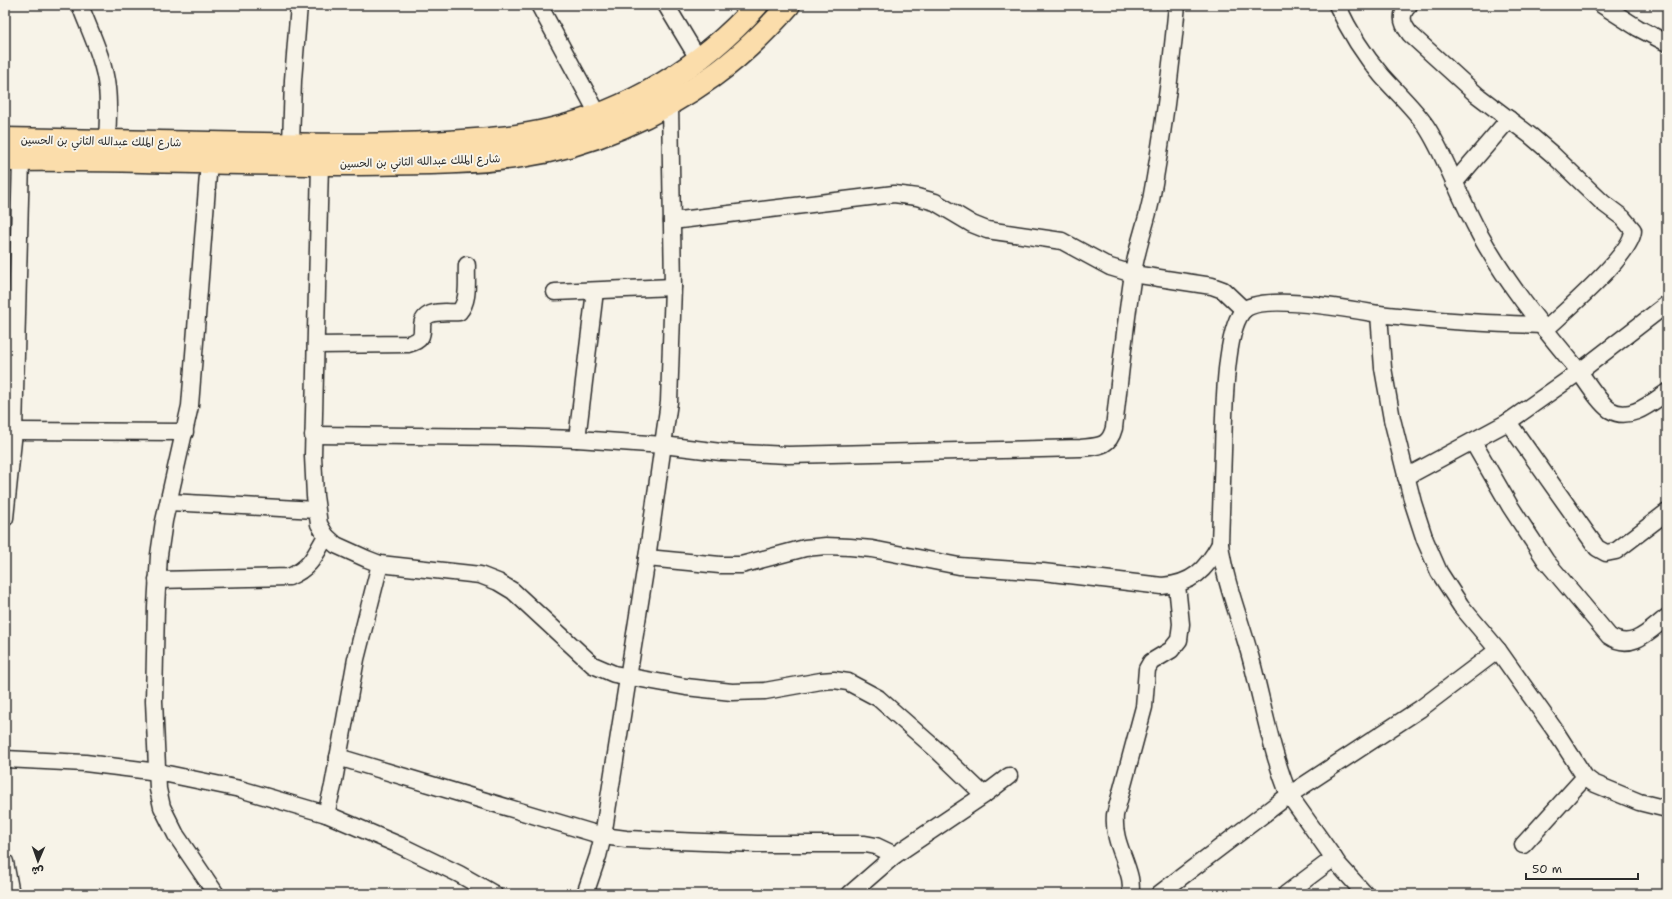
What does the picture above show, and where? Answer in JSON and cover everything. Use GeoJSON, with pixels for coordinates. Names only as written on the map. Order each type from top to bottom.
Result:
{"type":"FeatureCollection","features":[{"type":"Feature","properties":{"kind":"main road","name":"شارع الملك عبدالله الثاني بن الحسين"},"geometry":{"type":"LineString","coordinates":[[13,160],[320,164],[439,143],[510,137],[549,130],[598,114],[650,91],[675,76],[723,41],[757,5]]}},
{"type":"Feature","properties":{"kind":"main road","name":"شارع الملك عبدالله الثاني بن الحسين"},"geometry":{"type":"LineString","coordinates":[[5,139],[291,144],[380,154],[485,160],[522,156],[552,150],[591,138],[636,121],[670,104],[713,76],[751,45],[789,5]]}},
{"type":"Feature","properties":{"kind":"street"},"geometry":{"type":"LineString","coordinates":[[80,5],[101,58],[105,74],[108,100],[107,140]]}},
{"type":"Feature","properties":{"kind":"street"},"geometry":{"type":"LineString","coordinates":[[291,144],[293,80],[300,5]]}},
{"type":"Feature","properties":{"kind":"street"},"geometry":{"type":"LineString","coordinates":[[539,5],[598,114]]}},
{"type":"Feature","properties":{"kind":"street"},"geometry":{"type":"LineString","coordinates":[[666,5],[698,60]]}},
{"type":"Feature","properties":{"kind":"street"},"geometry":{"type":"LineString","coordinates":[[313,435],[576,439],[663,445],[720,452],[788,455],[1060,449],[1098,447],[1107,443],[1112,437],[1114,428],[1138,245],[1151,201],[1169,77],[1177,5]]}},
{"type":"Feature","properties":{"kind":"street"},"geometry":{"type":"LineString","coordinates":[[1337,5],[1352,35],[1366,55],[1381,75],[1416,112],[1426,126],[1441,152],[1454,183],[1496,263],[1520,298],[1602,403],[1610,410],[1626,414],[1637,411],[1667,392]]}},
{"type":"Feature","properties":{"kind":"street"},"geometry":{"type":"LineString","coordinates":[[1365,894],[1334,858],[1289,794],[1277,761],[1251,658],[1223,564],[1220,544],[1227,372],[1236,321],[1244,310],[1253,306],[1295,303],[1436,320],[1543,328],[1611,265],[1631,241],[1633,230],[1623,218],[1598,198],[1552,154],[1477,95],[1410,34],[1404,26],[1402,17],[1403,11],[1409,5]]}},
{"type":"Feature","properties":{"kind":"street"},"geometry":{"type":"LineString","coordinates":[[1602,5],[1638,28],[1667,43]]}},
{"type":"Feature","properties":{"kind":"street"},"geometry":{"type":"LineString","coordinates":[[584,894],[598,856],[602,836],[647,558],[669,402],[673,287],[670,104]]}},
{"type":"Feature","properties":{"kind":"street"},"geometry":{"type":"LineString","coordinates":[[1454,183],[1509,120]]}},
{"type":"Feature","properties":{"kind":"street"},"geometry":{"type":"LineString","coordinates":[[5,518],[8,450],[14,431],[20,246],[13,160]]}},
{"type":"Feature","properties":{"kind":"street"},"geometry":{"type":"LineString","coordinates":[[210,162],[190,406],[160,547],[154,681],[155,744],[158,790],[162,807],[176,836],[216,894]]}},
{"type":"Feature","properties":{"kind":"street"},"geometry":{"type":"LineString","coordinates":[[320,164],[313,456],[316,510],[319,524],[326,536],[336,545],[349,552],[380,564],[480,575],[498,582],[513,591],[593,665],[602,670],[686,687],[732,692],[771,690],[821,681],[834,680],[848,682],[878,698],[938,751],[984,795]]}},
{"type":"Feature","properties":{"kind":"street"},"geometry":{"type":"LineString","coordinates":[[672,221],[894,194],[918,197],[935,202],[972,224],[987,230],[1062,241],[1110,267],[1133,274],[1212,286],[1223,290],[1244,310]]}},
{"type":"Feature","properties":{"kind":"street"},"geometry":{"type":"LineString","coordinates":[[316,345],[408,344],[416,342],[420,339],[423,333],[423,321],[427,316],[432,314],[459,312],[463,308],[466,295],[467,265]]}},
{"type":"Feature","properties":{"kind":"street"},"geometry":{"type":"LineString","coordinates":[[555,292],[673,287]]}},
{"type":"Feature","properties":{"kind":"street"},"geometry":{"type":"LineString","coordinates":[[576,439],[595,291]]}},
{"type":"Feature","properties":{"kind":"street"},"geometry":{"type":"LineString","coordinates":[[1406,477],[1508,422],[1579,372],[1667,304]]}},
{"type":"Feature","properties":{"kind":"street"},"geometry":{"type":"LineString","coordinates":[[1379,314],[1383,368],[1392,419],[1406,477],[1425,540],[1439,572],[1461,606],[1498,650],[1554,729],[1585,777],[1639,802],[1654,807],[1667,809]]}},
{"type":"Feature","properties":{"kind":"street"},"geometry":{"type":"LineString","coordinates":[[1508,422],[1597,548],[1606,553],[1616,551],[1667,512]]}},
{"type":"Feature","properties":{"kind":"street"},"geometry":{"type":"LineString","coordinates":[[14,431],[185,432]]}},
{"type":"Feature","properties":{"kind":"street"},"geometry":{"type":"LineString","coordinates":[[1473,442],[1510,506],[1546,561],[1610,636],[1616,641],[1631,641],[1642,637],[1667,617]]}},
{"type":"Feature","properties":{"kind":"street"},"geometry":{"type":"LineString","coordinates":[[169,502],[316,510]]}},
{"type":"Feature","properties":{"kind":"street"},"geometry":{"type":"LineString","coordinates":[[158,580],[289,577],[301,572],[310,564],[326,536]]}},
{"type":"Feature","properties":{"kind":"street"},"geometry":{"type":"LineString","coordinates":[[647,558],[720,565],[741,565],[805,548],[850,546],[959,566],[1043,572],[1162,586],[1177,585],[1199,573],[1211,560],[1220,544]]}},
{"type":"Feature","properties":{"kind":"street"},"geometry":{"type":"LineString","coordinates":[[326,814],[356,658],[380,564]]}},
{"type":"Feature","properties":{"kind":"street"},"geometry":{"type":"LineString","coordinates":[[1131,894],[1130,878],[1117,842],[1114,827],[1115,815],[1144,707],[1147,669],[1151,662],[1171,650],[1179,640],[1181,624],[1177,585]]}},
{"type":"Feature","properties":{"kind":"street"},"geometry":{"type":"LineString","coordinates":[[1159,894],[1289,794],[1420,709],[1498,650]]}},
{"type":"Feature","properties":{"kind":"street"},"geometry":{"type":"LineString","coordinates":[[338,757],[602,836],[626,839],[749,843],[865,844],[876,846],[895,855]]}},
{"type":"Feature","properties":{"kind":"street"},"geometry":{"type":"LineString","coordinates":[[5,759],[84,763],[158,772],[240,789],[326,814],[399,845],[459,874],[494,894]]}},
{"type":"Feature","properties":{"kind":"street"},"geometry":{"type":"LineString","coordinates":[[850,894],[895,855],[984,795],[1009,776]]}},
{"type":"Feature","properties":{"kind":"street"},"geometry":{"type":"LineString","coordinates":[[1523,845],[1585,777]]}},
{"type":"Feature","properties":{"kind":"street"},"geometry":{"type":"LineString","coordinates":[[1286,894],[1334,858]]}},
{"type":"Feature","properties":{"kind":"street"},"geometry":{"type":"LineString","coordinates":[[5,862],[11,894]]}}]}
